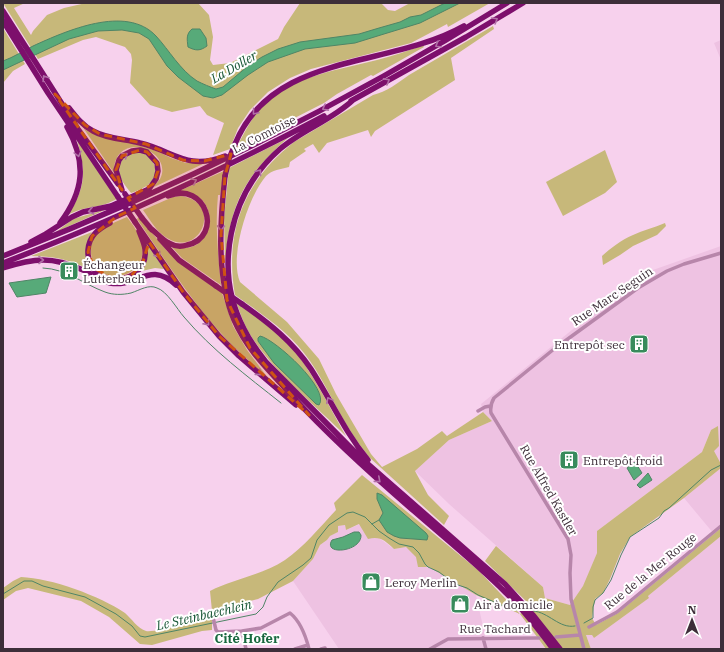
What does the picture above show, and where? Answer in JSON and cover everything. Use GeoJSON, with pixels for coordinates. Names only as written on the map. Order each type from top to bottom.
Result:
{"type":"FeatureCollection","features":[{"type":"Feature","properties":{"kind":"highway","name":"La Comtoise"},"geometry":{"type":"LineString","coordinates":[[3,256],[120,208],[239,153],[346,97],[405,64],[507,3]]}},
{"type":"Feature","properties":{"kind":"highway","name":"La Comtoise"},"geometry":{"type":"LineString","coordinates":[[3,263],[158,198],[242,158],[353,100],[466,37],[523,3]]}},
{"type":"Feature","properties":{"kind":"highway"},"geometry":{"type":"LineString","coordinates":[[3,11],[20,44]]}},
{"type":"Feature","properties":{"kind":"highway"},"geometry":{"type":"LineString","coordinates":[[484,18],[476,19],[458,29],[415,46],[301,78],[284,86],[262,104],[244,126],[229,159],[225,176],[221,235],[223,276],[227,300],[234,320],[250,348],[262,365],[309,415],[373,476],[471,560],[507,594],[539,630],[553,649]]}},
{"type":"Feature","properties":{"kind":"highway"},"geometry":{"type":"LineString","coordinates":[[3,21],[33,64],[57,105],[183,292],[210,326],[239,356],[309,415]]}},
{"type":"Feature","properties":{"kind":"highway"},"geometry":{"type":"LineString","coordinates":[[33,64],[142,218],[179,260],[269,323],[296,349],[314,374],[348,434],[377,471]]}},
{"type":"Feature","properties":{"kind":"highway"},"geometry":{"type":"LineString","coordinates":[[55,94],[85,126],[100,134],[146,144],[183,160],[204,161],[239,153]]}},
{"type":"Feature","properties":{"kind":"highway"},"geometry":{"type":"LineString","coordinates":[[353,100],[344,109],[290,141],[269,159],[248,188],[239,206],[230,238],[228,272],[231,291],[243,328],[257,351],[266,362],[339,437],[504,584],[533,615],[560,649]]}},
{"type":"Feature","properties":{"kind":"highway"},"geometry":{"type":"LineString","coordinates":[[56,228],[68,212],[75,199],[79,186],[80,172],[80,160],[75,141],[57,105]]}},
{"type":"Feature","properties":{"kind":"highway"},"geometry":{"type":"LineString","coordinates":[[16,251],[72,217],[83,212],[111,206],[149,189],[156,179],[158,171],[157,163],[148,152],[132,150],[119,160],[116,170],[123,192]]}},
{"type":"Feature","properties":{"kind":"highway"},"geometry":{"type":"LineString","coordinates":[[150,228],[168,243],[180,246],[194,243],[201,237],[206,229],[207,213],[202,204],[195,197],[181,194],[158,198]]}},
{"type":"Feature","properties":{"kind":"highway"},"geometry":{"type":"LineString","coordinates":[[116,216],[111,222],[95,232],[89,245],[88,252],[91,263],[98,274],[106,278],[122,280],[131,276],[138,270],[143,262],[145,250],[136,222]]}},
{"type":"Feature","properties":{"kind":"highway"},"geometry":{"type":"LineString","coordinates":[[3,268],[29,260],[54,260],[74,266],[109,283],[122,283],[150,275],[160,275],[169,279],[183,292]]}},
{"type":"Feature","properties":{"kind":"street","name":"Rue Marc Seguin"},"geometry":{"type":"LineString","coordinates":[[490,406],[494,398],[554,349],[638,288],[667,271],[684,264],[721,253]]}},
{"type":"Feature","properties":{"kind":"street"},"geometry":{"type":"LineString","coordinates":[[478,411],[490,406]]}},
{"type":"Feature","properties":{"kind":"street","name":"Rue Alfred Kastler"},"geometry":{"type":"LineString","coordinates":[[490,406],[491,413],[568,539],[571,555],[571,599],[584,649]]}},
{"type":"Feature","properties":{"kind":"street","name":"Rue de la Mer Rouge"},"geometry":{"type":"LineString","coordinates":[[589,627],[617,612],[721,526]]}},
{"type":"Feature","properties":{"kind":"street"},"geometry":{"type":"LineString","coordinates":[[212,612],[216,630],[218,632],[242,631],[261,628],[290,613],[302,629],[309,647],[295,649]]}},
{"type":"Feature","properties":{"kind":"street"},"geometry":{"type":"LineString","coordinates":[[242,631],[246,649]]}},
{"type":"Feature","properties":{"kind":"street"},"geometry":{"type":"LineString","coordinates":[[556,637],[580,635]]}},
{"type":"Feature","properties":{"kind":"street"},"geometry":{"type":"LineString","coordinates":[[483,638],[486,649]]}},
{"type":"Feature","properties":{"kind":"street","name":"Rue Tachard"},"geometry":{"type":"LineString","coordinates":[[430,649],[448,639],[539,638]]}},
{"type":"Feature","properties":{"kind":"highlighted area"},"geometry":{"type":"Polygon","coordinates":[[[55,94],[85,125],[100,134],[146,144],[183,160],[204,161],[231,154],[225,176],[221,235],[227,300],[250,348],[309,415],[219,336],[183,292],[149,242],[143,262],[131,276],[115,280],[94,268],[88,252],[92,236],[116,217],[135,208],[128,198],[153,184],[158,171],[157,163],[147,152],[140,150],[122,156],[116,170],[122,190],[55,94]]]}},
{"type":"Feature","properties":{"kind":"shaded area"},"geometry":{"type":"Polygon","coordinates":[[[3,3],[25,3],[14,8],[31,35],[47,15],[64,8],[86,3],[198,3],[209,15],[213,37],[210,60],[213,65],[230,63],[278,39],[300,3],[381,3],[388,10],[395,11],[410,3],[490,3],[448,27],[447,24],[411,43],[311,69],[290,78],[268,92],[250,110],[238,128],[230,149],[213,155],[224,123],[207,115],[200,106],[172,112],[150,105],[130,83],[132,60],[131,54],[125,47],[96,37],[83,40],[38,59],[3,3]]]}},
{"type":"Feature","properties":{"kind":"shaded area","name":"La Doller"},"geometry":{"type":"Polygon","coordinates":[[[445,3],[460,3],[420,23],[355,43],[305,49],[268,62],[222,95],[213,98],[203,96],[178,77],[167,66],[149,39],[139,33],[122,30],[98,31],[69,39],[3,70],[3,61],[62,34],[96,23],[113,21],[129,22],[143,27],[156,36],[185,71],[197,81],[216,89],[223,87],[248,66],[278,49],[300,42],[359,34],[400,22],[410,17],[421,15],[445,3]]]}},
{"type":"Feature","properties":{"kind":"shaded area"},"geometry":{"type":"Polygon","coordinates":[[[493,26],[494,29],[451,58],[455,80],[375,131],[371,137],[368,130],[327,143],[319,153],[313,144],[304,149],[306,151],[290,162],[289,167],[268,174],[259,186],[247,212],[242,227],[237,257],[237,271],[240,282],[287,322],[319,359],[336,394],[371,454],[382,467],[417,449],[442,431],[447,436],[483,412],[492,421],[449,440],[415,471],[428,495],[449,516],[444,525],[369,457],[347,426],[316,370],[294,341],[276,325],[235,295],[232,272],[233,250],[236,229],[250,191],[277,157],[294,142],[373,95],[392,87],[409,75],[493,26]]]}},
{"type":"Feature","properties":{"kind":"shaded area"},"geometry":{"type":"Polygon","coordinates":[[[3,28],[25,64],[13,71],[3,83],[3,28]]]}},
{"type":"Feature","properties":{"kind":"shaded area"},"geometry":{"type":"Polygon","coordinates":[[[192,29],[200,29],[206,38],[207,46],[198,50],[188,47],[187,39],[192,29]]]}},
{"type":"Feature","properties":{"kind":"shaded area"},"geometry":{"type":"Polygon","coordinates":[[[721,40],[721,60],[714,43],[721,40]]]}},
{"type":"Feature","properties":{"kind":"shaded area"},"geometry":{"type":"Polygon","coordinates":[[[423,45],[424,47],[373,76],[371,75],[337,94],[324,103],[236,148],[261,107],[278,93],[291,85],[304,79],[389,57],[423,45]]]}},
{"type":"Feature","properties":{"kind":"shaded area"},"geometry":{"type":"Polygon","coordinates":[[[84,129],[96,135],[128,142],[157,151],[186,163],[205,163],[154,187],[160,179],[162,169],[159,160],[152,152],[142,148],[132,147],[123,151],[116,159],[114,173],[84,129]]]}},
{"type":"Feature","properties":{"kind":"shaded area"},"geometry":{"type":"Polygon","coordinates":[[[288,138],[260,166],[249,180],[241,194],[230,227],[225,266],[224,218],[229,168],[288,138]]]}},
{"type":"Feature","properties":{"kind":"shaded area"},"geometry":{"type":"Polygon","coordinates":[[[77,140],[117,199],[104,205],[85,208],[68,215],[78,196],[83,179],[82,161],[77,140]]]}},
{"type":"Feature","properties":{"kind":"shaded area"},"geometry":{"type":"Polygon","coordinates":[[[605,150],[617,182],[605,193],[563,216],[546,182],[605,150]]]}},
{"type":"Feature","properties":{"kind":"shaded area"},"geometry":{"type":"Polygon","coordinates":[[[142,152],[153,162],[155,166],[155,174],[148,185],[131,193],[125,186],[119,174],[118,166],[122,159],[127,155],[142,152]]]}},
{"type":"Feature","properties":{"kind":"shaded area"},"geometry":{"type":"Polygon","coordinates":[[[224,171],[220,195],[218,195],[217,218],[221,285],[182,258],[170,245],[183,248],[193,247],[199,243],[208,230],[209,214],[207,206],[200,198],[189,193],[179,191],[224,171]]]}},
{"type":"Feature","properties":{"kind":"shaded area"},"geometry":{"type":"Polygon","coordinates":[[[181,196],[194,200],[202,208],[204,217],[202,227],[197,236],[189,241],[179,242],[167,238],[160,232],[143,210],[173,197],[181,196]]]}},
{"type":"Feature","properties":{"kind":"shaded area"},"geometry":{"type":"Polygon","coordinates":[[[107,209],[56,232],[73,219],[107,209]]]}},
{"type":"Feature","properties":{"kind":"shaded area"},"geometry":{"type":"Polygon","coordinates":[[[127,217],[141,239],[142,256],[138,265],[130,272],[121,276],[111,276],[101,272],[94,265],[91,253],[92,243],[95,235],[100,230],[127,217]]]}},
{"type":"Feature","properties":{"kind":"shaded area"},"geometry":{"type":"Polygon","coordinates":[[[139,217],[167,251],[222,293],[233,326],[247,350],[268,378],[215,327],[180,282],[137,219],[139,217]]]}},
{"type":"Feature","properties":{"kind":"shaded area"},"geometry":{"type":"Polygon","coordinates":[[[665,223],[666,226],[657,235],[633,246],[603,265],[602,256],[616,244],[637,233],[665,223]]]}},
{"type":"Feature","properties":{"kind":"shaded area"},"geometry":{"type":"Polygon","coordinates":[[[92,232],[86,250],[90,268],[88,269],[60,259],[31,256],[92,232]]]}},
{"type":"Feature","properties":{"kind":"shaded area"},"geometry":{"type":"Polygon","coordinates":[[[146,241],[164,269],[155,268],[142,271],[147,253],[146,241]]]}},
{"type":"Feature","properties":{"kind":"shaded area"},"geometry":{"type":"Polygon","coordinates":[[[721,246],[721,464],[713,451],[711,430],[702,452],[597,531],[597,553],[584,585],[570,605],[545,598],[543,587],[449,504],[415,471],[449,440],[492,421],[483,412],[481,404],[621,290],[653,270],[721,246]]]}},
{"type":"Feature","properties":{"kind":"shaded area"},"geometry":{"type":"Polygon","coordinates":[[[51,277],[46,293],[17,297],[9,283],[51,277]]]}},
{"type":"Feature","properties":{"kind":"shaded area"},"geometry":{"type":"Polygon","coordinates":[[[236,302],[274,329],[294,350],[311,374],[346,436],[268,359],[248,331],[236,302]]]}},
{"type":"Feature","properties":{"kind":"shaded area"},"geometry":{"type":"Polygon","coordinates":[[[260,336],[267,339],[288,355],[310,377],[321,398],[319,405],[316,404],[274,363],[258,341],[260,336]]]}},
{"type":"Feature","properties":{"kind":"shaded area"},"geometry":{"type":"Polygon","coordinates":[[[718,426],[719,446],[714,451],[721,464],[721,468],[684,498],[630,537],[620,554],[603,593],[595,599],[592,618],[596,625],[618,613],[721,528],[721,536],[648,596],[649,598],[594,638],[592,635],[586,635],[591,649],[546,649],[520,614],[530,605],[485,561],[496,546],[543,587],[545,598],[570,605],[583,586],[597,553],[597,531],[702,452],[711,430],[718,426]]]}},
{"type":"Feature","properties":{"kind":"shaded area"},"geometry":{"type":"Polygon","coordinates":[[[635,462],[642,473],[634,480],[627,468],[635,462]]]}},
{"type":"Feature","properties":{"kind":"shaded area"},"geometry":{"type":"Polygon","coordinates":[[[721,468],[721,528],[714,534],[684,498],[721,468]]]}},
{"type":"Feature","properties":{"kind":"shaded area"},"geometry":{"type":"Polygon","coordinates":[[[648,473],[652,480],[640,488],[637,485],[648,473]]]}},
{"type":"Feature","properties":{"kind":"shaded area"},"geometry":{"type":"Polygon","coordinates":[[[362,475],[478,570],[520,614],[476,595],[429,567],[418,567],[416,557],[406,547],[394,549],[380,539],[368,539],[359,524],[346,530],[345,525],[338,526],[338,532],[330,536],[320,545],[313,559],[293,581],[258,599],[212,611],[210,591],[267,569],[292,555],[336,510],[334,503],[362,475]]]}},
{"type":"Feature","properties":{"kind":"shaded area"},"geometry":{"type":"Polygon","coordinates":[[[377,493],[382,495],[426,533],[428,536],[427,540],[400,538],[387,532],[379,520],[383,513],[377,499],[377,493]]]}},
{"type":"Feature","properties":{"kind":"shaded area"},"geometry":{"type":"Polygon","coordinates":[[[360,524],[394,549],[406,547],[429,567],[476,595],[486,640],[539,640],[546,649],[339,649],[293,581],[313,559],[320,545],[330,536],[338,532],[338,526],[345,525],[346,530],[360,524]]]}},
{"type":"Feature","properties":{"kind":"shaded area"},"geometry":{"type":"Polygon","coordinates":[[[354,532],[359,532],[361,535],[360,541],[350,548],[337,550],[332,548],[330,545],[332,540],[354,532]]]}},
{"type":"Feature","properties":{"kind":"shaded area"},"geometry":{"type":"Polygon","coordinates":[[[721,536],[721,649],[591,649],[586,635],[592,635],[594,638],[649,598],[648,596],[721,536]]]}},
{"type":"Feature","properties":{"kind":"shaded area"},"geometry":{"type":"Polygon","coordinates":[[[21,577],[60,584],[89,594],[125,613],[137,626],[146,631],[168,628],[212,617],[212,630],[202,631],[152,645],[140,644],[109,617],[81,601],[28,588],[16,591],[3,600],[3,588],[21,577]]]}},
{"type":"Feature","properties":{"kind":"waterway"},"geometry":{"type":"LineString","coordinates":[[43,268],[60,271],[111,294],[128,294],[151,287],[161,290],[168,296],[184,317],[206,341],[281,403]]}},
{"type":"Feature","properties":{"kind":"waterway","name":"Le Steinbaechlein"},"geometry":{"type":"LineString","coordinates":[[584,623],[593,618],[593,607],[595,600],[603,593],[611,580],[630,537],[659,518],[664,511],[711,470],[721,465]]}},
{"type":"Feature","properties":{"kind":"waterway","name":"Le Steinbaechlein"},"geometry":{"type":"LineString","coordinates":[[3,594],[24,581],[32,581],[43,586],[85,597],[116,614],[132,626],[140,636],[145,637],[256,614],[263,607],[267,597],[278,582],[311,558],[317,540],[329,525],[347,513],[353,512],[365,517],[379,531],[399,544],[413,547],[428,567],[439,572],[455,584],[467,588],[478,595],[513,610],[517,610]]}},
{"type":"Feature","properties":{"kind":"waterway","name":"Le Steinbaechlein"},"geometry":{"type":"LineString","coordinates":[[372,524],[379,520]]}},
{"type":"Feature","properties":{"kind":"waterway","name":"Le Steinbaechlein"},"geometry":{"type":"LineString","coordinates":[[533,611],[544,614],[564,625],[575,626]]}},
{"type":"Feature","properties":{"kind":"place","name":"Échangeur Lutterbach"},"geometry":{"type":"Point","coordinates":[69,271]}},
{"type":"Feature","properties":{"kind":"place","name":"Entrepôt sec"},"geometry":{"type":"Point","coordinates":[639,344]}},
{"type":"Feature","properties":{"kind":"place","name":"Entrepôt froid"},"geometry":{"type":"Point","coordinates":[569,460]}},
{"type":"Feature","properties":{"kind":"place","name":"Leroy Merlin"},"geometry":{"type":"Point","coordinates":[371,582]}},
{"type":"Feature","properties":{"kind":"place","name":"Air à domicile"},"geometry":{"type":"Point","coordinates":[460,604]}},
{"type":"Feature","properties":{"kind":"district","name":"Cité Hofer"},"geometry":{"type":"Point","coordinates":[247,638]}}]}
